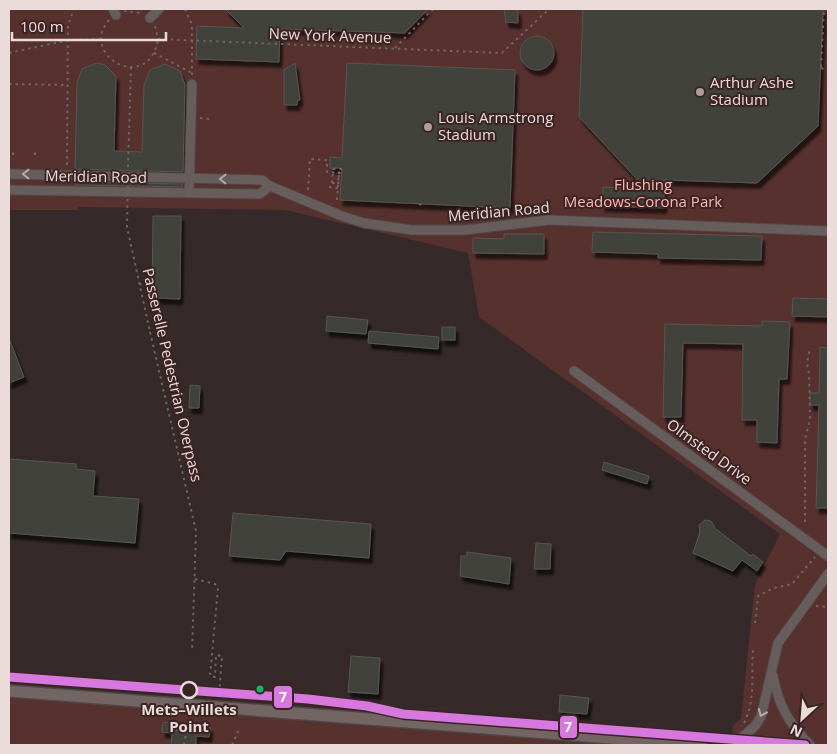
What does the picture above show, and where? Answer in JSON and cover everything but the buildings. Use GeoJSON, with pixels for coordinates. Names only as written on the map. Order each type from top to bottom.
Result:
{"type":"FeatureCollection","features":[{"type":"Feature","properties":{"kind":"main road"},"geometry":{"type":"LineString","coordinates":[[9,691],[701,745]]}},
{"type":"Feature","properties":{"kind":"street"},"geometry":{"type":"LineString","coordinates":[[150,18],[159,9]]}},
{"type":"Feature","properties":{"kind":"street"},"geometry":{"type":"LineString","coordinates":[[189,193],[192,82]]}},
{"type":"Feature","properties":{"kind":"street","name":"Meridian Road"},"geometry":{"type":"LineString","coordinates":[[9,174],[262,180],[270,186],[342,216],[364,223],[412,230],[465,230],[549,220],[828,231]]}},
{"type":"Feature","properties":{"kind":"street","name":"Meridian Road"},"geometry":{"type":"LineString","coordinates":[[9,190],[260,194],[270,186]]}},
{"type":"Feature","properties":{"kind":"street","name":"Olmsted Drive"},"geometry":{"type":"LineString","coordinates":[[574,371],[828,556]]}},
{"type":"Feature","properties":{"kind":"street"},"geometry":{"type":"LineString","coordinates":[[733,745],[751,730],[761,717],[778,643],[828,574]]}},
{"type":"Feature","properties":{"kind":"street"},"geometry":{"type":"LineString","coordinates":[[772,671],[781,706],[789,720],[810,745]]}},
{"type":"Feature","properties":{"kind":"path"},"geometry":{"type":"LineString","coordinates":[[67,175],[68,25],[74,9]]}},
{"type":"Feature","properties":{"kind":"path"},"geometry":{"type":"LineString","coordinates":[[185,9],[192,25],[192,82]]}},
{"type":"Feature","properties":{"kind":"path"},"geometry":{"type":"LineString","coordinates":[[394,49],[434,9]]}},
{"type":"Feature","properties":{"kind":"path","name":"New York Avenue"},"geometry":{"type":"LineString","coordinates":[[158,39],[192,42],[502,53],[549,9]]}},
{"type":"Feature","properties":{"kind":"path"},"geometry":{"type":"LineString","coordinates":[[822,68],[824,9]]}},
{"type":"Feature","properties":{"kind":"path"},"geometry":{"type":"LineString","coordinates":[[115,12],[137,12],[150,18],[157,32],[158,39],[154,53],[144,64],[131,67],[118,65],[110,58],[101,44],[107,22],[115,12]]}},
{"type":"Feature","properties":{"kind":"path"},"geometry":{"type":"LineString","coordinates":[[9,53],[69,40],[101,39]]}},
{"type":"Feature","properties":{"kind":"path"},"geometry":{"type":"LineString","coordinates":[[154,53],[192,73]]}},
{"type":"Feature","properties":{"kind":"path"},"geometry":{"type":"LineString","coordinates":[[822,68],[828,65]]}},
{"type":"Feature","properties":{"kind":"path","name":"Passerelle Pedestrian Overpass"},"geometry":{"type":"LineString","coordinates":[[131,67],[127,227],[196,530],[192,652]]}},
{"type":"Feature","properties":{"kind":"path"},"geometry":{"type":"LineString","coordinates":[[822,68],[828,70]]}},
{"type":"Feature","properties":{"kind":"path"},"geometry":{"type":"LineString","coordinates":[[9,84],[68,85]]}},
{"type":"Feature","properties":{"kind":"path"},"geometry":{"type":"LineString","coordinates":[[203,118],[210,119]]}},
{"type":"Feature","properties":{"kind":"path"},"geometry":{"type":"LineString","coordinates":[[13,150],[13,155]]}},
{"type":"Feature","properties":{"kind":"path"},"geometry":{"type":"LineString","coordinates":[[35,150],[35,155]]}},
{"type":"Feature","properties":{"kind":"path"},"geometry":{"type":"LineString","coordinates":[[308,190],[310,159],[328,160],[327,172],[341,171]]}},
{"type":"Feature","properties":{"kind":"path"},"geometry":{"type":"LineString","coordinates":[[341,171],[333,169],[332,183],[338,183],[338,170],[341,171]]}},
{"type":"Feature","properties":{"kind":"path"},"geometry":{"type":"LineString","coordinates":[[329,187],[338,188],[341,171]]}},
{"type":"Feature","properties":{"kind":"path"},"geometry":{"type":"LineString","coordinates":[[337,201],[341,171]]}},
{"type":"Feature","properties":{"kind":"path"},"geometry":{"type":"LineString","coordinates":[[419,204],[424,206]]}},
{"type":"Feature","properties":{"kind":"path"},"geometry":{"type":"LineString","coordinates":[[139,284],[152,284]]}},
{"type":"Feature","properties":{"kind":"path"},"geometry":{"type":"LineString","coordinates":[[805,522],[805,440],[810,420],[810,374],[807,363],[810,348]]}},
{"type":"Feature","properties":{"kind":"path"},"geometry":{"type":"LineString","coordinates":[[755,624],[758,596],[774,588],[792,584],[817,554]]}},
{"type":"Feature","properties":{"kind":"path"},"geometry":{"type":"LineString","coordinates":[[194,578],[215,584],[218,588],[210,676],[215,677],[216,655],[222,656],[218,703]]}},
{"type":"Feature","properties":{"kind":"path"},"geometry":{"type":"LineString","coordinates":[[740,727],[750,710],[753,696],[753,650]]}},
{"type":"Feature","properties":{"kind":"path"},"geometry":{"type":"LineString","coordinates":[[177,722],[177,732],[186,733],[194,733],[195,723]]}},
{"type":"Feature","properties":{"kind":"path"},"geometry":{"type":"LineString","coordinates":[[232,745],[240,727]]}},
{"type":"Feature","properties":{"kind":"path"},"geometry":{"type":"LineString","coordinates":[[184,745],[186,733]]}},
{"type":"Feature","properties":{"kind":"green space","name":"Flushing Meadows-Corona Park"},"geometry":{"type":"Polygon","coordinates":[[[9,9],[828,9],[828,745],[731,745],[733,726],[741,718],[755,584],[780,534],[479,317],[468,253],[285,210],[78,207],[78,210],[9,210],[9,9]]]}},
{"type":"Feature","properties":{"kind":"green space"},"geometry":{"type":"Polygon","coordinates":[[[9,691],[701,745],[9,745],[9,691]]]}},
{"type":"Feature","properties":{"kind":"transit line","name":"7"},"geometry":{"type":"LineString","coordinates":[[9,677],[308,699],[367,706],[403,714],[805,745]]}},
{"type":"Feature","properties":{"kind":"place","name":"Arthur Ashe Stadium"},"geometry":{"type":"Point","coordinates":[700,92]}},
{"type":"Feature","properties":{"kind":"place","name":"Louis Armstrong Stadium"},"geometry":{"type":"Point","coordinates":[428,127]}},
{"type":"Feature","properties":{"kind":"place","name":"Mets–Willets Point"},"geometry":{"type":"Point","coordinates":[189,690]}}]}
